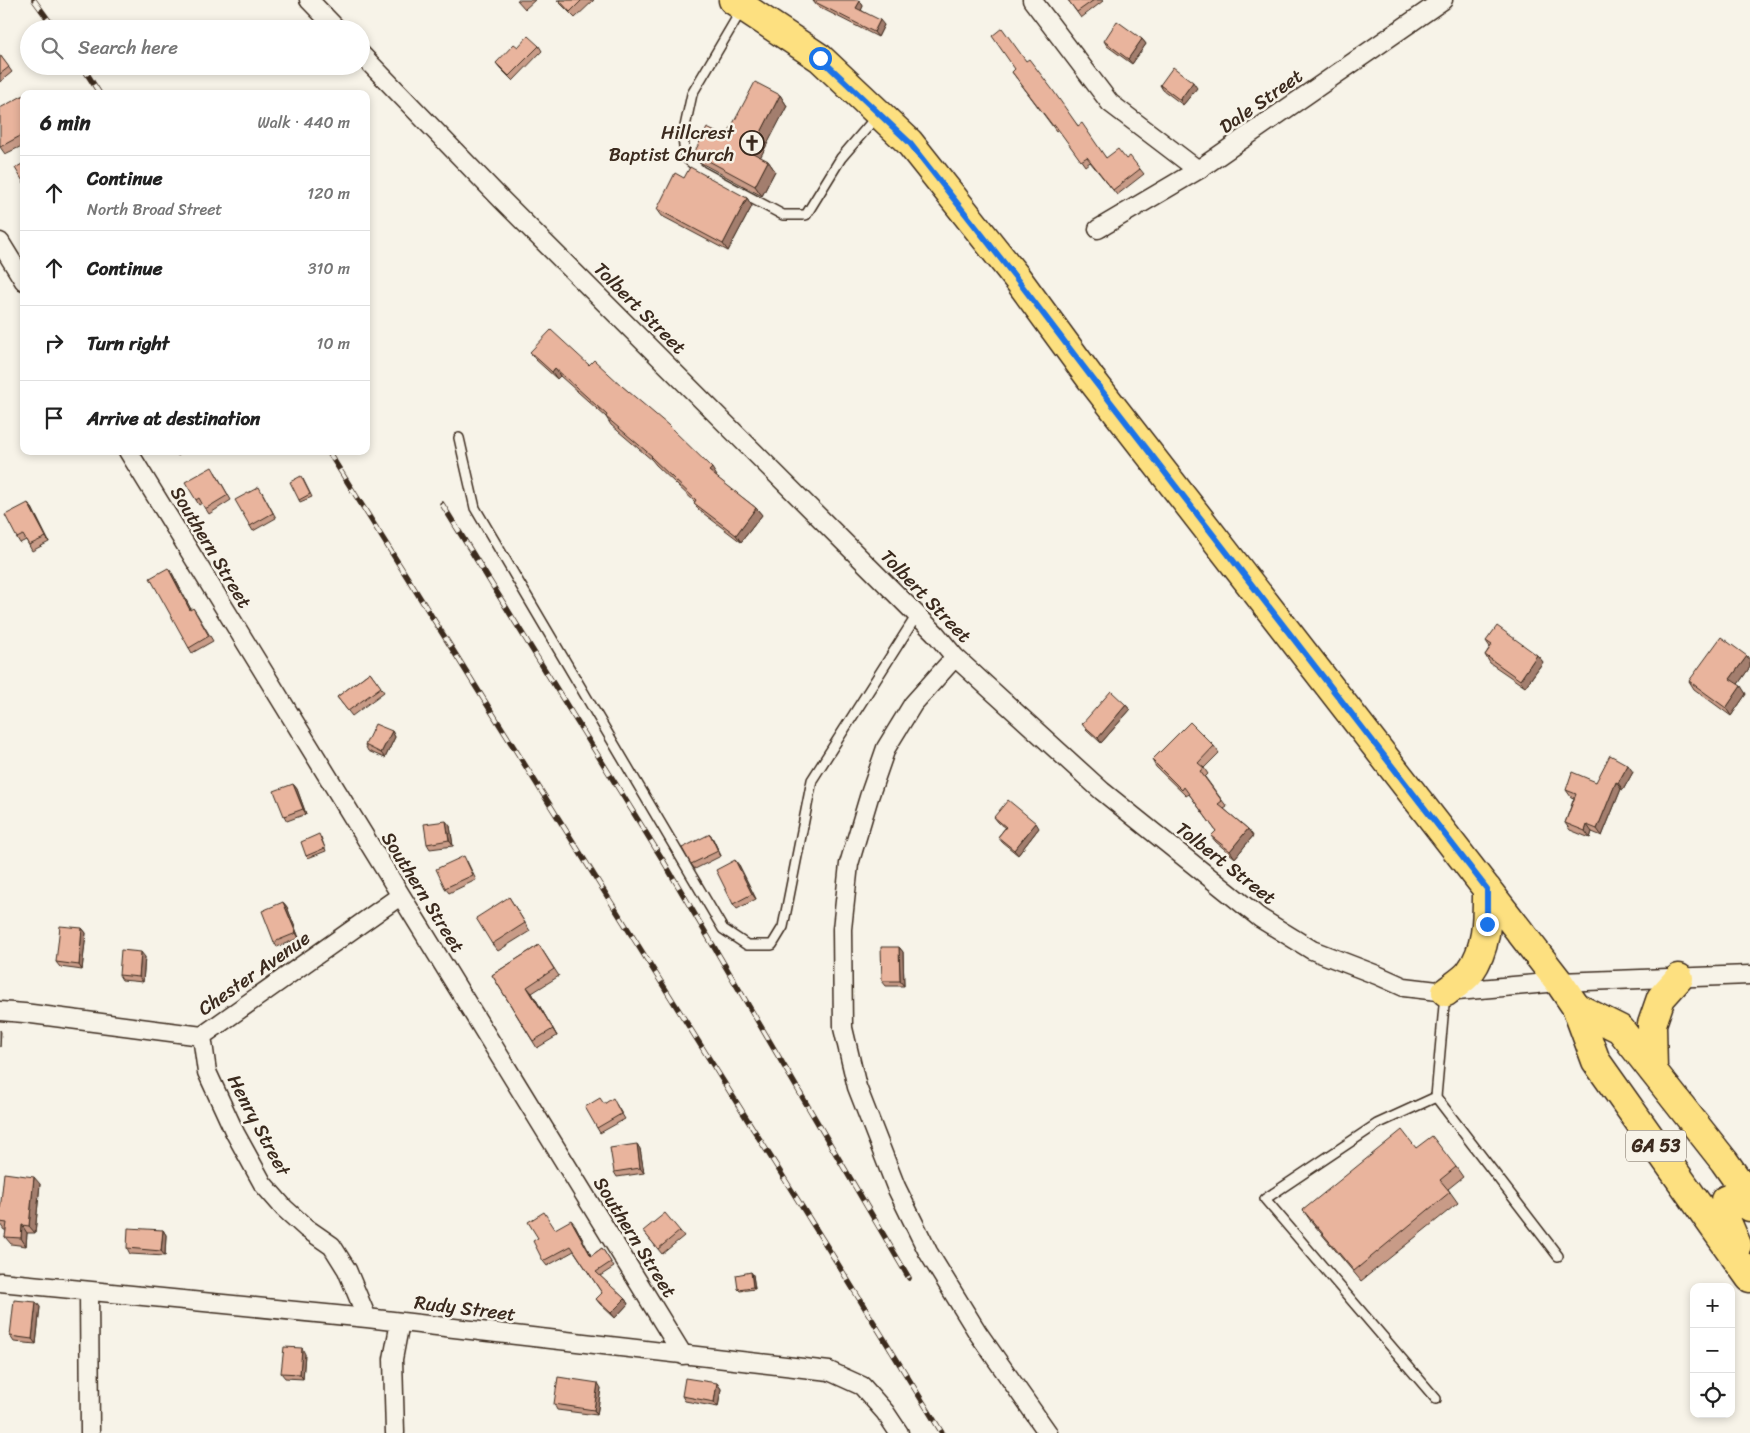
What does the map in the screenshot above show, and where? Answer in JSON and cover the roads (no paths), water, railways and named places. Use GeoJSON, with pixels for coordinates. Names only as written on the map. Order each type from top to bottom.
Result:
{"type":"FeatureCollection","features":[{"type":"Feature","properties":{"kind":"main road","name":"GA 53"},"geometry":{"type":"LineString","coordinates":[[747,5],[820,58],[909,142],[1559,982],[1576,1007],[1596,1061],[1750,1278]]}},
{"type":"Feature","properties":{"kind":"main road"},"geometry":{"type":"LineString","coordinates":[[1446,992],[1469,973],[1482,951],[1487,924],[1487,889]]}},
{"type":"Feature","properties":{"kind":"main road"},"geometry":{"type":"LineString","coordinates":[[1654,1071],[1652,1024],[1661,998],[1680,978]]}},
{"type":"Feature","properties":{"kind":"main road","name":"GA 53"},"geometry":{"type":"LineString","coordinates":[[1576,1007],[1620,1029],[1724,1161],[1750,1198]]}},
{"type":"Feature","properties":{"kind":"main road"},"geometry":{"type":"LineString","coordinates":[[1750,1207],[1738,1195],[1725,1200],[1725,1217],[1750,1273]]}},
{"type":"Feature","properties":{"kind":"street"},"geometry":{"type":"LineString","coordinates":[[309,0],[328,20]]}},
{"type":"Feature","properties":{"kind":"street"},"geometry":{"type":"LineString","coordinates":[[1032,0],[1110,103],[1198,170]]}},
{"type":"Feature","properties":{"kind":"street","name":"Dale Street"},"geometry":{"type":"LineString","coordinates":[[1098,229],[1198,170],[1424,6],[1444,0]]}},
{"type":"Feature","properties":{"kind":"street","name":"Tolbert Street"},"geometry":{"type":"LineString","coordinates":[[370,63],[502,200],[917,615],[955,657],[1102,791],[1260,918],[1312,950],[1404,987],[1446,992],[1559,982],[1750,975]]}},
{"type":"Feature","properties":{"kind":"street"},"geometry":{"type":"LineString","coordinates":[[0,242],[20,274]]}},
{"type":"Feature","properties":{"kind":"street","name":"Southern Street"},"geometry":{"type":"LineString","coordinates":[[130,455],[683,1355]]}},
{"type":"Feature","properties":{"kind":"street"},"geometry":{"type":"LineString","coordinates":[[955,657],[913,704],[886,748],[869,797],[849,864],[842,929],[842,1028],[857,1087],[896,1188],[924,1244],[978,1333],[1048,1433]]}},
{"type":"Feature","properties":{"kind":"street","name":"Chester Avenue"},"geometry":{"type":"LineString","coordinates":[[0,1011],[202,1036],[400,896]]}},
{"type":"Feature","properties":{"kind":"street","name":"Henry Street"},"geometry":{"type":"LineString","coordinates":[[202,1036],[207,1072],[235,1133],[263,1184],[284,1208],[306,1228],[332,1246],[348,1270],[368,1318]]}},
{"type":"Feature","properties":{"kind":"street","name":"Rudy Street"},"geometry":{"type":"LineString","coordinates":[[0,1282],[368,1318],[829,1371],[862,1386],[885,1412],[899,1433]]}},
{"type":"Feature","properties":{"kind":"street"},"geometry":{"type":"LineString","coordinates":[[89,1291],[90,1433]]}},
{"type":"Feature","properties":{"kind":"street"},"geometry":{"type":"LineString","coordinates":[[395,1433],[393,1359],[400,1322]]}},
{"type":"Feature","properties":{"kind":"lane"},"geometry":{"type":"LineString","coordinates":[[747,5],[692,94],[683,136],[685,157],[702,172],[783,215],[806,215],[840,158],[880,114]]}},
{"type":"Feature","properties":{"kind":"lane"},"geometry":{"type":"LineString","coordinates":[[459,438],[475,508],[723,929],[747,945],[772,945],[783,927],[812,780],[917,615]]}},
{"type":"Feature","properties":{"kind":"lane"},"geometry":{"type":"LineString","coordinates":[[1446,992],[1436,1097],[1558,1256]]}},
{"type":"Feature","properties":{"kind":"lane"},"geometry":{"type":"LineString","coordinates":[[1436,1097],[1377,1124],[1265,1198],[1436,1399]]}},
{"type":"Feature","properties":{"kind":"railway"},"geometry":{"type":"LineString","coordinates":[[34,0],[48,20]]}},
{"type":"Feature","properties":{"kind":"railway"},"geometry":{"type":"LineString","coordinates":[[88,75],[97,90]]}},
{"type":"Feature","properties":{"kind":"railway"},"geometry":{"type":"LineString","coordinates":[[331,455],[942,1433]]}},
{"type":"Feature","properties":{"kind":"railway"},"geometry":{"type":"LineString","coordinates":[[442,504],[661,857],[909,1278]]}},
{"type":"Feature","properties":{"kind":"place","name":"Hillcrest Baptist Church"},"geometry":{"type":"Point","coordinates":[752,143]}}]}
